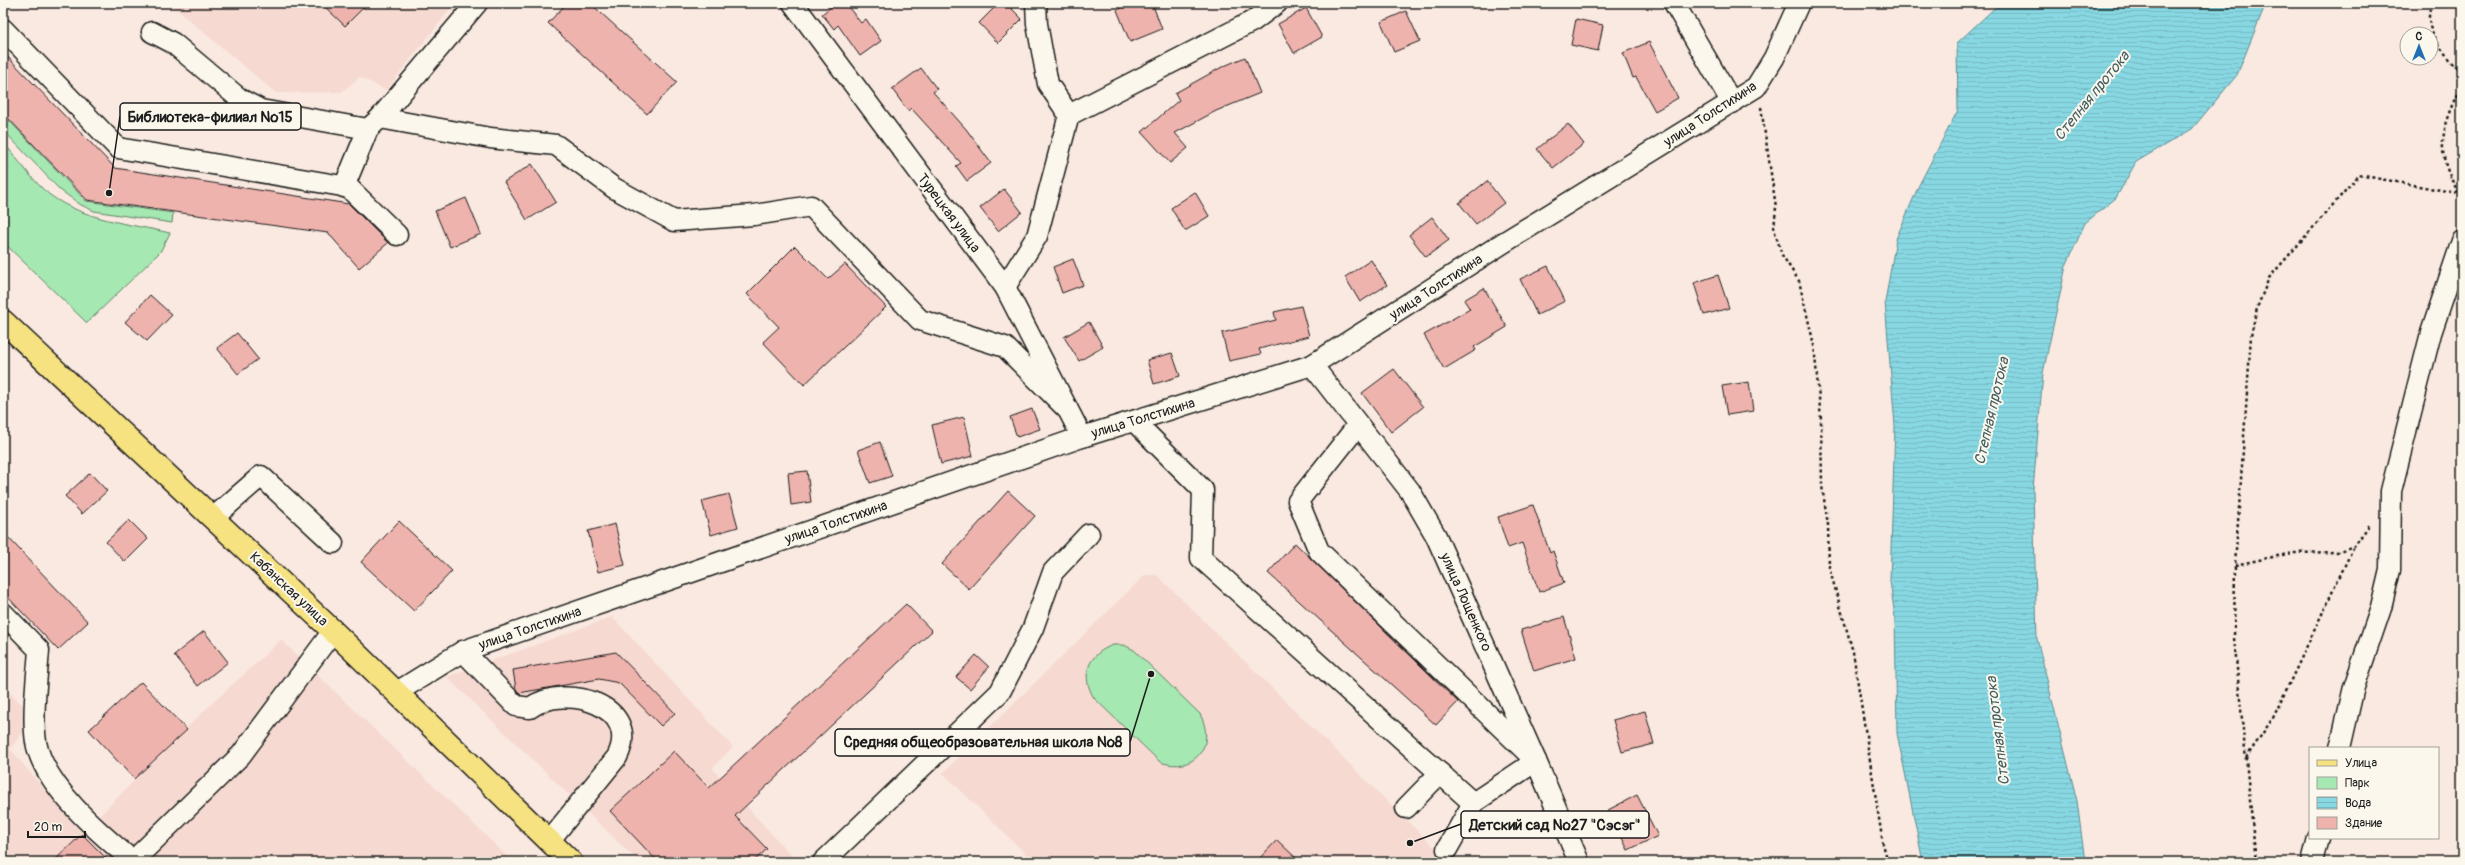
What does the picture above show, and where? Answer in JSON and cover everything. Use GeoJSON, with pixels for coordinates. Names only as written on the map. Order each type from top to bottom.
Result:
{"type":"FeatureCollection","features":[{"type":"Feature","properties":{"kind":"main road","name":"Кабанская улица"},"geometry":{"type":"LineString","coordinates":[[3,320],[333,630],[571,862]]}},
{"type":"Feature","properties":{"kind":"street"},"geometry":{"type":"LineString","coordinates":[[344,187],[374,123],[477,3]]}},
{"type":"Feature","properties":{"kind":"street","name":"Турецкая улица"},"geometry":{"type":"LineString","coordinates":[[794,3],[1005,287],[1082,437]]}},
{"type":"Feature","properties":{"kind":"street"},"geometry":{"type":"LineString","coordinates":[[1036,3],[1037,24],[1048,84],[1069,115]]}},
{"type":"Feature","properties":{"kind":"street"},"geometry":{"type":"LineString","coordinates":[[1005,287],[1037,236],[1069,115],[1253,21],[1277,3]]}},
{"type":"Feature","properties":{"kind":"street"},"geometry":{"type":"LineString","coordinates":[[1674,3],[1732,103]]}},
{"type":"Feature","properties":{"kind":"street","name":"улица Толстихина"},"geometry":{"type":"LineString","coordinates":[[397,692],[462,651],[1082,437],[1312,366],[1510,239],[1756,87],[1774,58],[1799,3]]}},
{"type":"Feature","properties":{"kind":"street"},"geometry":{"type":"LineString","coordinates":[[3,29],[118,148],[348,187],[396,236]]}},
{"type":"Feature","properties":{"kind":"street"},"geometry":{"type":"LineString","coordinates":[[152,32],[173,43],[240,100],[261,110],[556,145],[614,188],[674,221],[754,215],[811,206],[920,320],[1005,346],[1068,408]]}},
{"type":"Feature","properties":{"kind":"street"},"geometry":{"type":"LineString","coordinates":[[2340,747],[2354,688],[2381,608],[2390,570],[2391,491],[2431,333],[2462,241]]}},
{"type":"Feature","properties":{"kind":"street","name":"улица Лощенкого"},"geometry":{"type":"LineString","coordinates":[[1312,366],[1410,491],[1436,536],[1536,760],[1579,862]]}},
{"type":"Feature","properties":{"kind":"street"},"geometry":{"type":"LineString","coordinates":[[1134,420],[1203,490],[1201,558],[1473,803]]}},
{"type":"Feature","properties":{"kind":"street"},"geometry":{"type":"LineString","coordinates":[[1358,425],[1298,501],[1319,552],[1536,760],[1473,803],[1447,849]]}},
{"type":"Feature","properties":{"kind":"street"},"geometry":{"type":"LineString","coordinates":[[213,518],[261,476],[333,543]]}},
{"type":"Feature","properties":{"kind":"street"},"geometry":{"type":"LineString","coordinates":[[823,862],[1000,692],[1033,628],[1053,572],[1089,534]]}},
{"type":"Feature","properties":{"kind":"street"},"geometry":{"type":"LineString","coordinates":[[3,613],[39,650],[36,741],[41,758],[64,795],[100,834],[133,861],[241,754],[333,630]]}},
{"type":"Feature","properties":{"kind":"street"},"geometry":{"type":"LineString","coordinates":[[462,651],[516,706],[530,708],[537,703],[554,697],[572,696],[608,710],[620,728],[622,746],[616,757],[549,841]]}},
{"type":"Feature","properties":{"kind":"street"},"geometry":{"type":"LineString","coordinates":[[1406,808],[1440,773]]}},
{"type":"Feature","properties":{"kind":"street"},"geometry":{"type":"LineString","coordinates":[[2312,862],[2318,839]]}},
{"type":"Feature","properties":{"kind":"path"},"geometry":{"type":"LineString","coordinates":[[2432,3],[2429,20],[2432,36],[2459,70],[2462,77]]}},
{"type":"Feature","properties":{"kind":"path"},"geometry":{"type":"LineString","coordinates":[[2461,193],[2444,162],[2442,136],[2462,85]]}},
{"type":"Feature","properties":{"kind":"path"},"geometry":{"type":"LineString","coordinates":[[1756,87],[1776,207],[1774,230],[1782,255],[1799,281],[1814,345],[1821,419],[1822,486],[1828,525],[1829,567],[1853,652],[1883,844],[1888,862]]}},
{"type":"Feature","properties":{"kind":"path"},"geometry":{"type":"LineString","coordinates":[[2256,862],[2234,638],[2236,565],[2251,336],[2257,308],[2269,278],[2359,175],[2461,193]]}},
{"type":"Feature","properties":{"kind":"path"},"geometry":{"type":"LineString","coordinates":[[2245,758],[2273,718],[2354,546],[2391,491]]}},
{"type":"Feature","properties":{"kind":"path"},"geometry":{"type":"LineString","coordinates":[[2236,565],[2292,553],[2337,552],[2354,546]]}},
{"type":"Feature","properties":{"kind":"shaded area"},"geometry":{"type":"Polygon","coordinates":[[[169,3],[455,3],[386,90],[360,77],[341,92],[276,93],[169,3]]]}},
{"type":"Feature","properties":{"kind":"shaded area"},"geometry":{"type":"Polygon","coordinates":[[[1145,575],[1157,575],[1449,862],[1034,862],[943,773],[1145,575]]]}},
{"type":"Feature","properties":{"kind":"shaded area"},"geometry":{"type":"Polygon","coordinates":[[[612,617],[733,747],[712,768],[797,862],[639,862],[447,677],[612,617]]]}},
{"type":"Feature","properties":{"kind":"shaded area"},"geometry":{"type":"Polygon","coordinates":[[[281,640],[513,862],[3,862],[3,687],[35,716],[10,749],[82,833],[205,710],[281,640]]]}},
{"type":"Feature","properties":{"kind":"green space"},"geometry":{"type":"Polygon","coordinates":[[[3,114],[86,201],[173,213],[172,223],[94,211],[81,205],[60,190],[3,130],[3,114]]]}},
{"type":"Feature","properties":{"kind":"green space"},"geometry":{"type":"Polygon","coordinates":[[[3,142],[38,184],[50,195],[63,203],[93,216],[170,233],[160,252],[87,323],[3,242],[3,142]]]}},
{"type":"Feature","properties":{"kind":"green space"},"geometry":{"type":"Polygon","coordinates":[[[1113,645],[1124,645],[1134,650],[1200,714],[1205,726],[1206,737],[1204,746],[1192,761],[1172,765],[1160,762],[1094,698],[1088,681],[1087,673],[1089,666],[1098,654],[1104,649],[1113,645]]]}},
{"type":"Feature","properties":{"kind":"water","name":"Степная протока"},"geometry":{"type":"Polygon","coordinates":[[[2000,3],[2266,3],[2237,75],[2192,129],[2136,162],[2116,198],[2085,223],[2066,266],[2043,373],[2033,490],[2037,639],[2077,801],[2085,862],[1923,862],[1897,733],[1895,617],[1890,581],[1895,426],[1885,302],[1896,239],[1919,185],[1958,110],[1957,43],[2000,3]]]}},
{"type":"Feature","properties":{"kind":"building"},"geometry":{"type":"Polygon","coordinates":[[[321,3],[368,3],[345,26],[321,3]]]}},
{"type":"Feature","properties":{"kind":"building"},"geometry":{"type":"Polygon","coordinates":[[[567,3],[590,3],[677,82],[647,114],[548,23],[567,3]]]}},
{"type":"Feature","properties":{"kind":"building"},"geometry":{"type":"Polygon","coordinates":[[[836,3],[845,3],[861,23],[866,19],[881,41],[860,56],[838,25],[834,29],[822,14],[836,3]]]}},
{"type":"Feature","properties":{"kind":"building"},"geometry":{"type":"Polygon","coordinates":[[[999,3],[1006,3],[1022,19],[998,43],[979,23],[999,3]]]}},
{"type":"Feature","properties":{"kind":"building"},"geometry":{"type":"Polygon","coordinates":[[[1134,3],[1152,3],[1162,29],[1130,42],[1117,10],[1134,3]]]}},
{"type":"Feature","properties":{"kind":"building"},"geometry":{"type":"Polygon","coordinates":[[[1306,8],[1322,37],[1294,53],[1278,24],[1306,8]]]}},
{"type":"Feature","properties":{"kind":"building"},"geometry":{"type":"Polygon","coordinates":[[[1406,11],[1420,41],[1394,52],[1381,22],[1406,11]]]}},
{"type":"Feature","properties":{"kind":"building"},"geometry":{"type":"Polygon","coordinates":[[[1576,19],[1603,25],[1598,51],[1571,45],[1576,19]]]}},
{"type":"Feature","properties":{"kind":"building"},"geometry":{"type":"Polygon","coordinates":[[[1649,42],[1678,98],[1655,111],[1636,77],[1633,78],[1623,53],[1649,42]]]}},
{"type":"Feature","properties":{"kind":"building"},"geometry":{"type":"Polygon","coordinates":[[[3,52],[115,168],[349,204],[388,243],[359,268],[328,233],[87,200],[3,113],[3,52]]]}},
{"type":"Feature","properties":{"kind":"building"},"geometry":{"type":"Polygon","coordinates":[[[1245,57],[1260,93],[1216,111],[1175,133],[1188,148],[1170,163],[1142,132],[1179,100],[1175,93],[1222,67],[1245,57]]]}},
{"type":"Feature","properties":{"kind":"building"},"geometry":{"type":"Polygon","coordinates":[[[921,68],[937,89],[933,92],[966,129],[991,163],[967,181],[956,166],[961,163],[911,108],[908,111],[892,89],[921,68]]]}},
{"type":"Feature","properties":{"kind":"building"},"geometry":{"type":"Polygon","coordinates":[[[1568,124],[1584,144],[1553,168],[1537,149],[1568,124]]]}},
{"type":"Feature","properties":{"kind":"building"},"geometry":{"type":"Polygon","coordinates":[[[532,164],[556,202],[527,220],[504,182],[532,164]]]}},
{"type":"Feature","properties":{"kind":"building"},"geometry":{"type":"Polygon","coordinates":[[[1487,181],[1504,203],[1476,224],[1459,203],[1487,181]]]}},
{"type":"Feature","properties":{"kind":"building"},"geometry":{"type":"Polygon","coordinates":[[[1004,189],[1022,212],[998,231],[980,208],[1004,189]]]}},
{"type":"Feature","properties":{"kind":"building"},"geometry":{"type":"Polygon","coordinates":[[[1195,192],[1209,216],[1185,231],[1171,208],[1195,192]]]}},
{"type":"Feature","properties":{"kind":"building"},"geometry":{"type":"Polygon","coordinates":[[[466,198],[481,234],[450,247],[435,211],[466,198]]]}},
{"type":"Feature","properties":{"kind":"building"},"geometry":{"type":"Polygon","coordinates":[[[1432,217],[1449,240],[1426,257],[1409,235],[1432,217]]]}},
{"type":"Feature","properties":{"kind":"building"},"geometry":{"type":"Polygon","coordinates":[[[795,246],[828,279],[845,264],[886,307],[804,385],[763,342],[779,327],[747,294],[795,246]]]}},
{"type":"Feature","properties":{"kind":"building"},"geometry":{"type":"Polygon","coordinates":[[[1073,259],[1083,285],[1062,293],[1053,267],[1073,259]]]}},
{"type":"Feature","properties":{"kind":"building"},"geometry":{"type":"Polygon","coordinates":[[[1371,260],[1387,285],[1360,302],[1345,277],[1371,260]]]}},
{"type":"Feature","properties":{"kind":"building"},"geometry":{"type":"Polygon","coordinates":[[[1548,266],[1565,301],[1537,315],[1520,279],[1548,266]]]}},
{"type":"Feature","properties":{"kind":"building"},"geometry":{"type":"Polygon","coordinates":[[[1718,275],[1729,308],[1704,315],[1694,283],[1718,275]]]}},
{"type":"Feature","properties":{"kind":"building"},"geometry":{"type":"Polygon","coordinates":[[[1484,288],[1507,327],[1474,347],[1476,350],[1444,369],[1424,335],[1470,309],[1464,300],[1484,288]]]}},
{"type":"Feature","properties":{"kind":"building"},"geometry":{"type":"Polygon","coordinates":[[[150,295],[172,315],[147,341],[125,322],[150,295]]]}},
{"type":"Feature","properties":{"kind":"building"},"geometry":{"type":"Polygon","coordinates":[[[1301,306],[1309,336],[1259,349],[1261,354],[1229,361],[1222,333],[1276,320],[1274,312],[1301,306]]]}},
{"type":"Feature","properties":{"kind":"building"},"geometry":{"type":"Polygon","coordinates":[[[1089,322],[1103,347],[1079,361],[1064,337],[1089,322]]]}},
{"type":"Feature","properties":{"kind":"building"},"geometry":{"type":"Polygon","coordinates":[[[237,333],[258,359],[238,374],[217,348],[237,333]]]}},
{"type":"Feature","properties":{"kind":"building"},"geometry":{"type":"Polygon","coordinates":[[[1172,353],[1180,376],[1154,384],[1147,360],[1172,353]]]}},
{"type":"Feature","properties":{"kind":"building"},"geometry":{"type":"Polygon","coordinates":[[[1394,369],[1423,407],[1391,432],[1362,393],[1394,369]]]}},
{"type":"Feature","properties":{"kind":"building"},"geometry":{"type":"Polygon","coordinates":[[[1749,382],[1753,411],[1727,415],[1722,386],[1749,382]]]}},
{"type":"Feature","properties":{"kind":"building"},"geometry":{"type":"Polygon","coordinates":[[[1032,409],[1040,429],[1017,437],[1010,417],[1032,409]]]}},
{"type":"Feature","properties":{"kind":"building"},"geometry":{"type":"Polygon","coordinates":[[[964,417],[973,456],[941,464],[932,425],[964,417]]]}},
{"type":"Feature","properties":{"kind":"building"},"geometry":{"type":"Polygon","coordinates":[[[880,442],[892,476],[870,483],[858,450],[880,442]]]}},
{"type":"Feature","properties":{"kind":"building"},"geometry":{"type":"Polygon","coordinates":[[[807,471],[811,502],[791,505],[788,473],[807,471]]]}},
{"type":"Feature","properties":{"kind":"building"},"geometry":{"type":"Polygon","coordinates":[[[90,473],[107,491],[82,514],[65,496],[90,473]]]}},
{"type":"Feature","properties":{"kind":"building"},"geometry":{"type":"Polygon","coordinates":[[[1008,491],[1035,516],[969,589],[942,564],[1008,491]]]}},
{"type":"Feature","properties":{"kind":"building"},"geometry":{"type":"Polygon","coordinates":[[[729,494],[738,527],[711,535],[702,501],[729,494]]]}},
{"type":"Feature","properties":{"kind":"building"},"geometry":{"type":"Polygon","coordinates":[[[1533,505],[1550,553],[1553,551],[1564,583],[1539,592],[1522,543],[1508,548],[1498,517],[1533,505]]]}},
{"type":"Feature","properties":{"kind":"building"},"geometry":{"type":"Polygon","coordinates":[[[129,520],[148,539],[125,562],[106,542],[129,520]]]}},
{"type":"Feature","properties":{"kind":"building"},"geometry":{"type":"Polygon","coordinates":[[[399,521],[452,571],[414,611],[361,562],[399,521]]]}},
{"type":"Feature","properties":{"kind":"building"},"geometry":{"type":"Polygon","coordinates":[[[615,524],[625,565],[598,572],[588,531],[615,524]]]}},
{"type":"Feature","properties":{"kind":"building"},"geometry":{"type":"Polygon","coordinates":[[[3,532],[88,622],[58,650],[3,592],[3,532]]]}},
{"type":"Feature","properties":{"kind":"building"},"geometry":{"type":"Polygon","coordinates":[[[1295,543],[1458,702],[1436,725],[1268,573],[1295,543]]]}},
{"type":"Feature","properties":{"kind":"building"},"geometry":{"type":"Polygon","coordinates":[[[906,604],[932,631],[735,816],[767,849],[753,862],[658,862],[610,811],[674,751],[709,788],[906,604]]]}},
{"type":"Feature","properties":{"kind":"building"},"geometry":{"type":"Polygon","coordinates":[[[1564,617],[1576,658],[1534,671],[1521,630],[1564,617]]]}},
{"type":"Feature","properties":{"kind":"building"},"geometry":{"type":"Polygon","coordinates":[[[204,631],[228,662],[198,686],[174,655],[204,631]]]}},
{"type":"Feature","properties":{"kind":"building"},"geometry":{"type":"Polygon","coordinates":[[[616,652],[675,713],[661,726],[619,683],[599,679],[519,693],[516,689],[513,670],[616,652]]]}},
{"type":"Feature","properties":{"kind":"building"},"geometry":{"type":"Polygon","coordinates":[[[976,655],[989,667],[970,689],[956,677],[976,655]]]}},
{"type":"Feature","properties":{"kind":"building"},"geometry":{"type":"Polygon","coordinates":[[[141,682],[187,730],[134,779],[89,730],[141,682]]]}},
{"type":"Feature","properties":{"kind":"building"},"geometry":{"type":"Polygon","coordinates":[[[1645,711],[1654,744],[1622,752],[1613,720],[1645,711]]]}},
{"type":"Feature","properties":{"kind":"building"},"geometry":{"type":"Polygon","coordinates":[[[1637,795],[1658,836],[1628,850],[1608,810],[1637,795]]]}},
{"type":"Feature","properties":{"kind":"building"},"geometry":{"type":"Polygon","coordinates":[[[82,834],[110,862],[53,862],[82,834]]]}},
{"type":"Feature","properties":{"kind":"building"},"geometry":{"type":"Polygon","coordinates":[[[1277,840],[1300,862],[1256,862],[1277,840]]]}},
{"type":"Feature","properties":{"kind":"place","name":"Библиотека-филиал №15"},"geometry":{"type":"Point","coordinates":[109,193]}},
{"type":"Feature","properties":{"kind":"place","name":"Средняя общеобразовательная школа №8"},"geometry":{"type":"Point","coordinates":[1151,674]}},
{"type":"Feature","properties":{"kind":"place","name":"Детский сад №27 \"Сэсэг\""},"geometry":{"type":"Point","coordinates":[1410,843]}}]}
